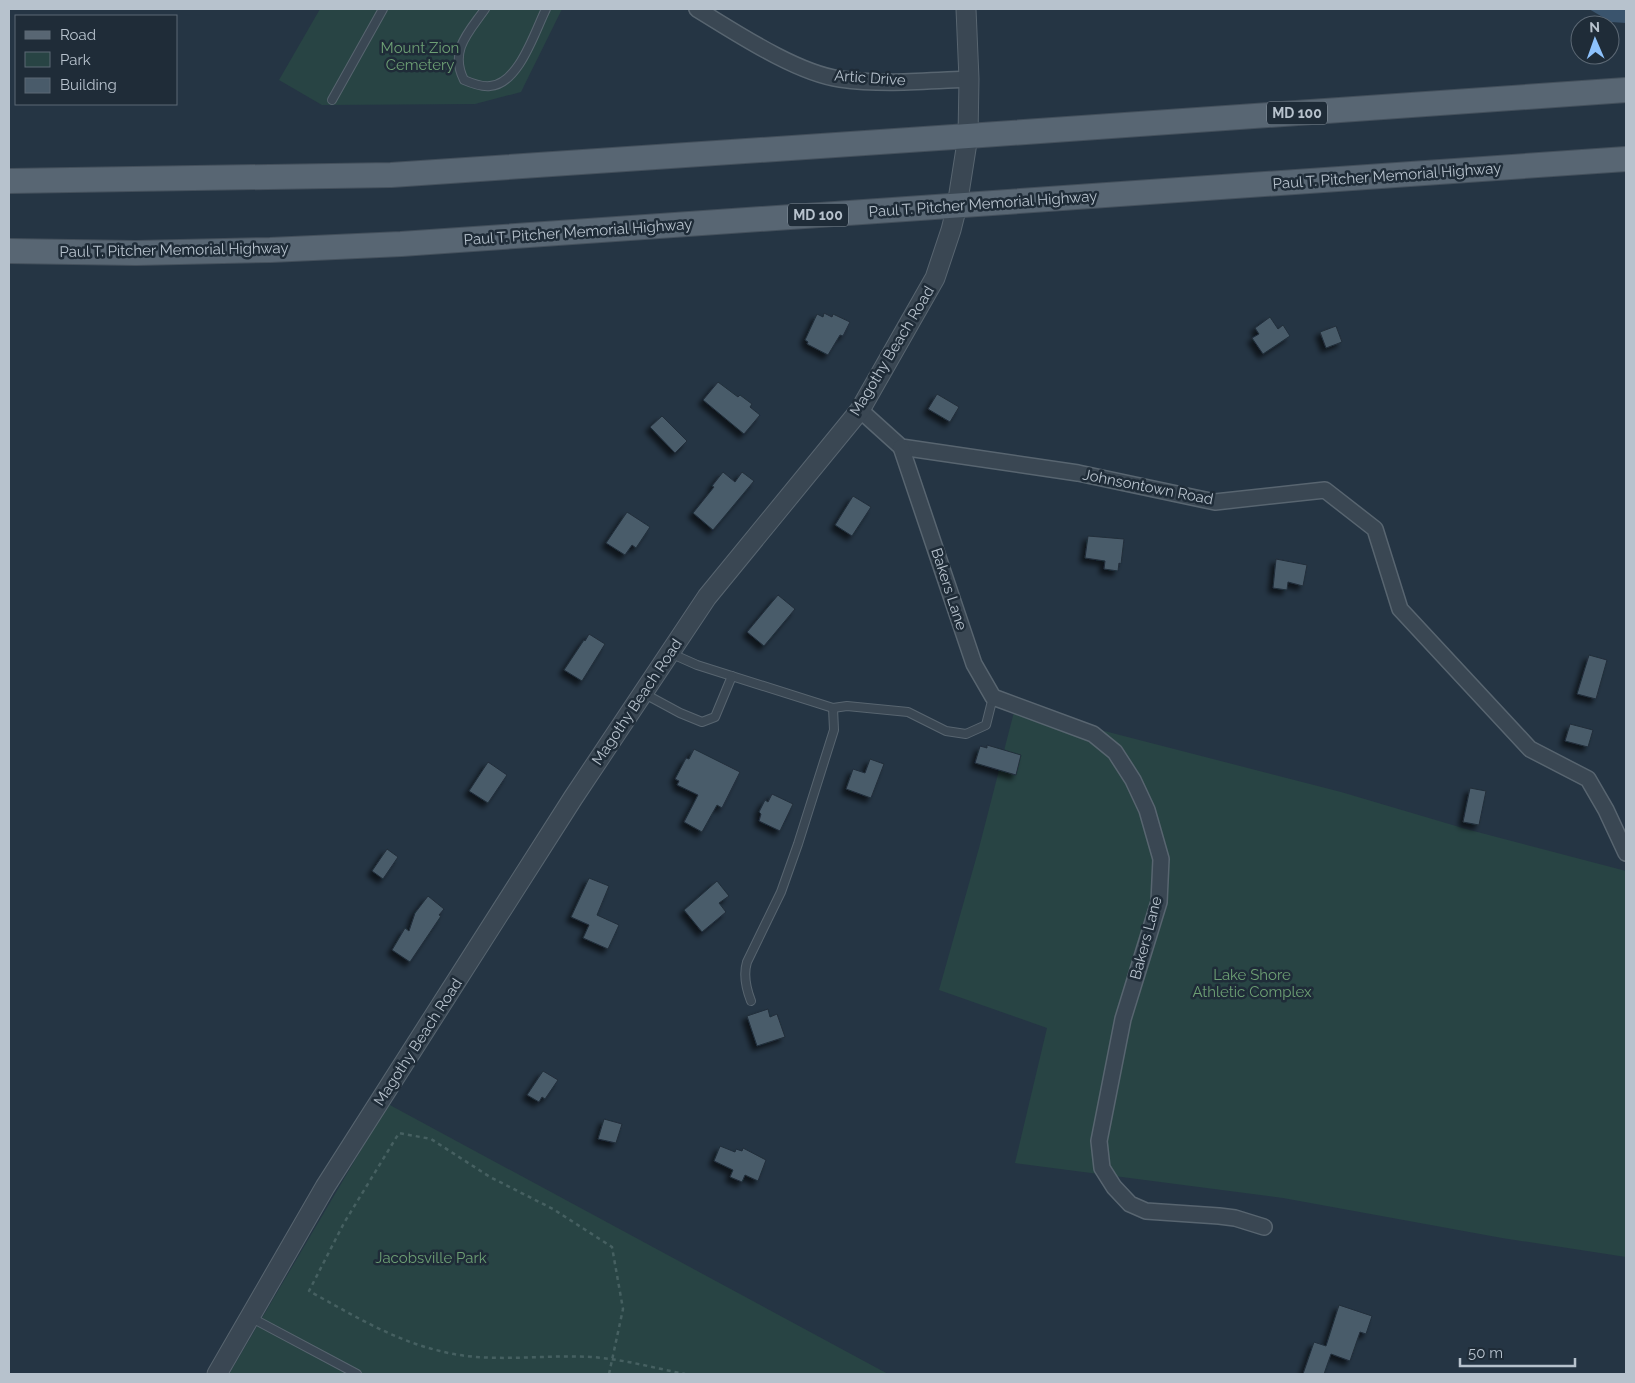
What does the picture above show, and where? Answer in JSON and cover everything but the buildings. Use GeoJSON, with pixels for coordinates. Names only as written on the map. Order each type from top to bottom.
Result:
{"type":"FeatureCollection","features":[{"type":"Feature","properties":{"kind":"main road","name":"MD 100"},"geometry":{"type":"LineString","coordinates":[[9,181],[391,174],[1626,90]]}},
{"type":"Feature","properties":{"kind":"main road","name":"Paul T. Pitcher Memorial Highway"},"geometry":{"type":"LineString","coordinates":[[9,252],[136,253],[270,250],[401,244],[1626,159]]}},
{"type":"Feature","properties":{"kind":"main road"},"geometry":{"type":"LineString","coordinates":[[9,170],[123,180]]}},
{"type":"Feature","properties":{"kind":"main road"},"geometry":{"type":"LineString","coordinates":[[9,265],[136,253]]}},
{"type":"Feature","properties":{"kind":"street","name":"Magothy Beach Road"},"geometry":{"type":"LineString","coordinates":[[217,1374],[331,1178],[573,798],[707,597],[860,410],[935,278],[952,230],[968,136],[969,79],[966,9]]}},
{"type":"Feature","properties":{"kind":"street","name":"Artic Drive"},"geometry":{"type":"LineString","coordinates":[[704,11],[792,63],[838,79],[896,82],[969,79]]}},
{"type":"Feature","properties":{"kind":"street"},"geometry":{"type":"LineString","coordinates":[[860,410],[901,447]]}},
{"type":"Feature","properties":{"kind":"street","name":"Bakers Lane"},"geometry":{"type":"LineString","coordinates":[[901,447],[974,664],[993,697],[1094,734],[1115,752],[1147,810],[1161,859],[1159,902],[1123,1019],[1100,1131],[1099,1141],[1102,1168],[1114,1187],[1130,1204],[1146,1211],[1235,1218],[1264,1227]]}},
{"type":"Feature","properties":{"kind":"street","name":"Johnsontown Road"},"geometry":{"type":"LineString","coordinates":[[901,447],[1078,473],[1215,502],[1325,490],[1376,529],[1400,609],[1530,749],[1588,780],[1606,810],[1626,853]]}},
{"type":"Feature","properties":{"kind":"lane"},"geometry":{"type":"LineString","coordinates":[[332,100],[383,9]]}},
{"type":"Feature","properties":{"kind":"lane"},"geometry":{"type":"LineString","coordinates":[[485,9],[463,40],[458,53],[459,70],[464,80],[474,84],[490,86],[503,82],[513,74],[546,9]]}},
{"type":"Feature","properties":{"kind":"lane"},"geometry":{"type":"LineString","coordinates":[[670,653],[697,666],[833,708],[847,706],[908,712],[946,731],[966,734],[986,726],[993,697]]}},
{"type":"Feature","properties":{"kind":"lane"},"geometry":{"type":"LineString","coordinates":[[644,693],[680,713],[702,722],[715,718],[732,676]]}},
{"type":"Feature","properties":{"kind":"lane"},"geometry":{"type":"LineString","coordinates":[[751,1001],[747,991],[744,971],[781,892],[798,844],[834,730],[833,708]]}},
{"type":"Feature","properties":{"kind":"lane"},"geometry":{"type":"LineString","coordinates":[[250,1317],[357,1374]]}},
{"type":"Feature","properties":{"kind":"path"},"geometry":{"type":"LineString","coordinates":[[609,1374],[612,1359],[623,1309],[612,1247],[554,1209],[490,1177],[431,1139],[399,1133],[344,1222],[309,1291],[400,1340],[441,1352],[481,1358],[556,1356],[612,1359],[684,1374]]}},
{"type":"Feature","properties":{"kind":"green space","name":"Mount Zion Cemetery"},"geometry":{"type":"Polygon","coordinates":[[[320,9],[562,9],[521,92],[475,104],[322,105],[279,80],[320,9]]]}},
{"type":"Feature","properties":{"kind":"green space","name":"Lake Shore Athletic Complex"},"geometry":{"type":"Polygon","coordinates":[[[1015,708],[1341,792],[1466,829],[1626,871],[1626,1257],[1502,1238],[1283,1198],[1015,1163],[1047,1028],[939,990],[979,848],[1015,708]]]}},
{"type":"Feature","properties":{"kind":"green space","name":"Jacobsville Park"},"geometry":{"type":"Polygon","coordinates":[[[388,1104],[888,1374],[229,1374],[388,1104]]]}},
{"type":"Feature","properties":{"kind":"water"},"geometry":{"type":"Polygon","coordinates":[[[1589,9],[1626,9],[1626,23],[1620,23],[1620,15],[1599,15],[1589,9]]]}}]}
